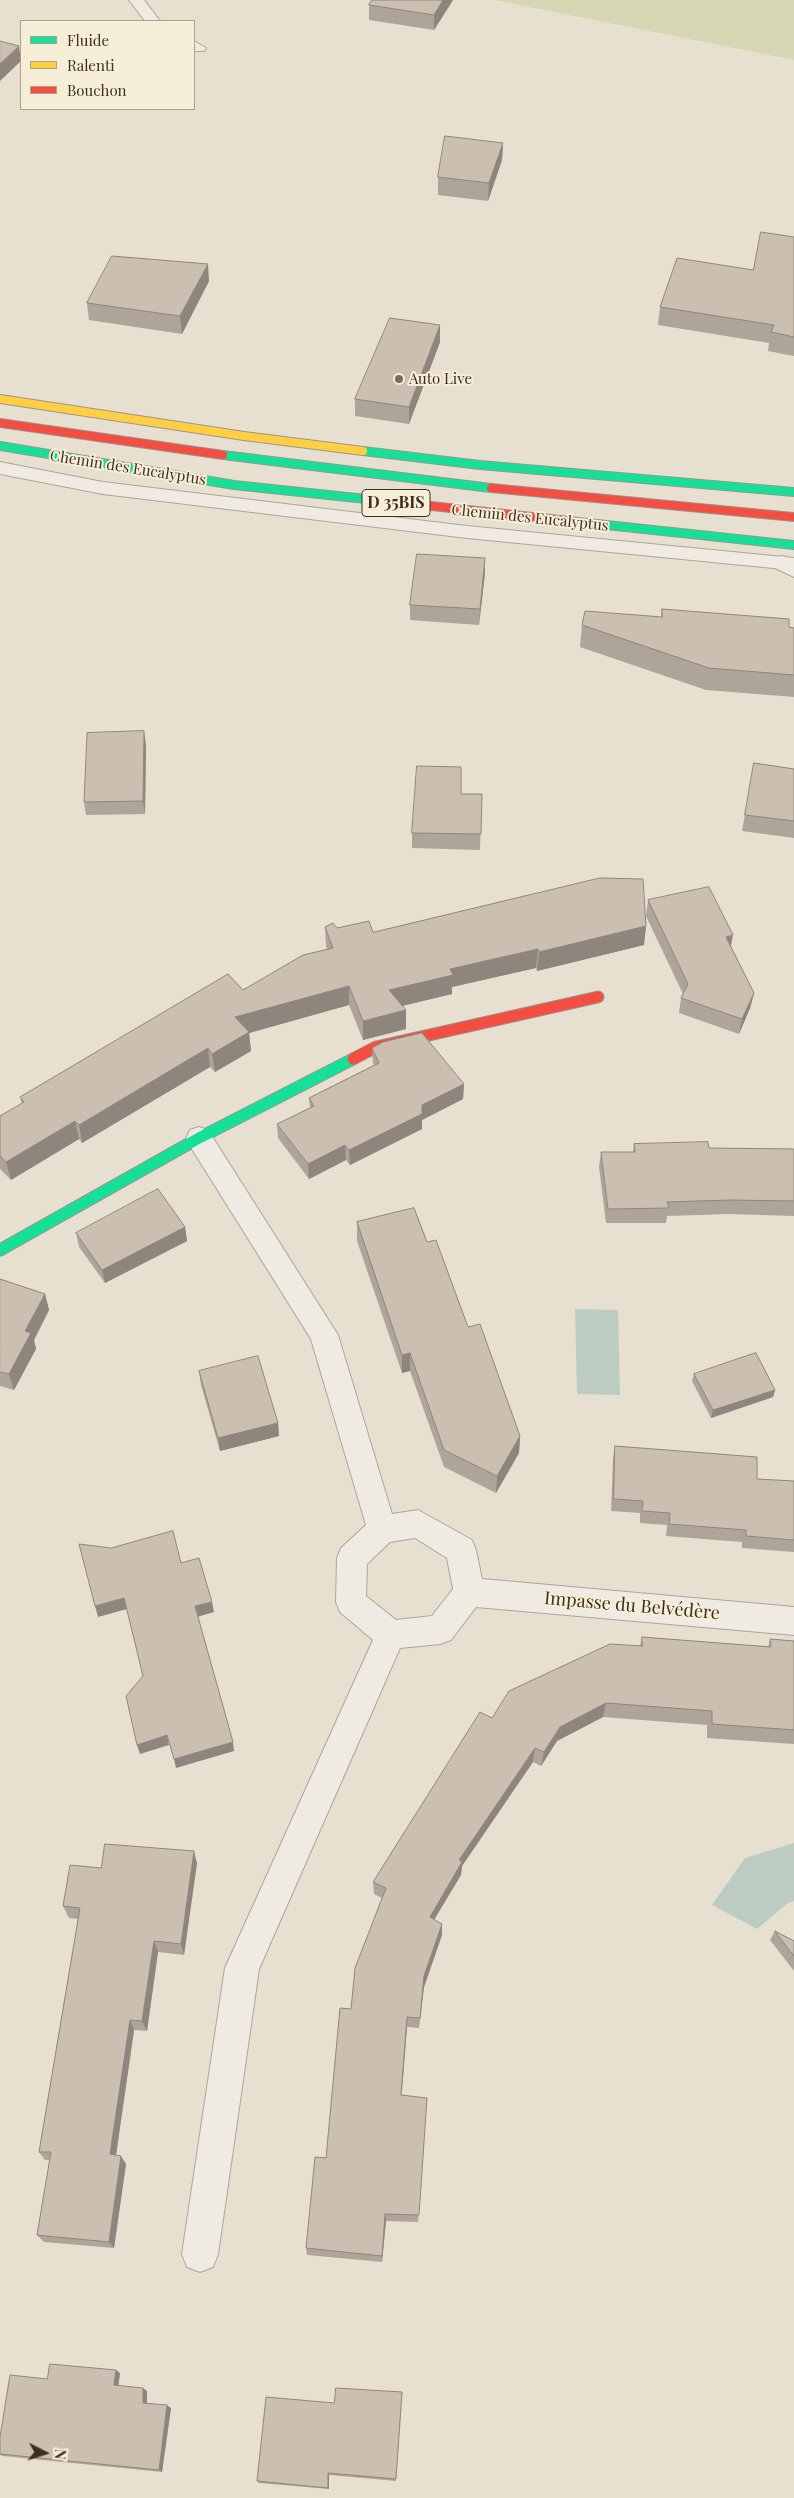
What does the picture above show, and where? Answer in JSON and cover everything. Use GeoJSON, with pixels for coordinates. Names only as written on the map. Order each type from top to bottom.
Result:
{"type":"FeatureCollection","features":[{"type":"Feature","properties":{"kind":"main road"},"geometry":{"type":"LineString","coordinates":[[0,399],[244,436],[480,465],[794,492]]}},
{"type":"Feature","properties":{"kind":"main road","name":"Chemin des Eucalyptus"},"geometry":{"type":"LineString","coordinates":[[0,423],[242,458],[477,487],[794,516]]}},
{"type":"Feature","properties":{"kind":"main road","name":"Chemin des Eucalyptus"},"geometry":{"type":"LineString","coordinates":[[0,446],[234,485],[791,560]]}},
{"type":"Feature","properties":{"kind":"main road"},"geometry":{"type":"LineString","coordinates":[[0,1250],[199,1138],[376,1047],[598,997]]}},
{"type":"Feature","properties":{"kind":"street"},"geometry":{"type":"LineString","coordinates":[[199,1138],[324,1335],[382,1529]]}},
{"type":"Feature","properties":{"kind":"street"},"geometry":{"type":"LineString","coordinates":[[418,1524],[461,1550],[469,1592],[440,1630],[391,1635],[351,1602],[352,1558],[382,1529],[418,1524]]}},
{"type":"Feature","properties":{"kind":"street","name":"Impasse du Belvédère"},"geometry":{"type":"LineString","coordinates":[[469,1592],[794,1621]]}},
{"type":"Feature","properties":{"kind":"street"},"geometry":{"type":"LineString","coordinates":[[200,2254],[242,1968],[391,1635]]}},
{"type":"Feature","properties":{"kind":"lane"},"geometry":{"type":"LineString","coordinates":[[136,0],[152,20]]}},
{"type":"Feature","properties":{"kind":"lane","name":"Chemin des Eucalyptus"},"geometry":{"type":"LineString","coordinates":[[0,468],[103,488],[467,532],[791,560]]}},
{"type":"Feature","properties":{"kind":"green space"},"geometry":{"type":"Polygon","coordinates":[[[494,0],[794,0],[794,60],[494,0]]]}},
{"type":"Feature","properties":{"kind":"shaded area"},"geometry":{"type":"Polygon","coordinates":[[[575,1309],[618,1310],[620,1395],[577,1394],[575,1309]]]}},
{"type":"Feature","properties":{"kind":"shaded area"},"geometry":{"type":"Polygon","coordinates":[[[794,1843],[794,1901],[788,1903],[757,1929],[712,1905],[745,1858],[794,1843]]]}},
{"type":"Feature","properties":{"kind":"building"},"geometry":{"type":"Polygon","coordinates":[[[372,0],[443,0],[434,15],[369,5],[372,0]]]}},
{"type":"Feature","properties":{"kind":"building"},"geometry":{"type":"Polygon","coordinates":[[[0,41],[19,46],[0,64],[0,41]]]}},
{"type":"Feature","properties":{"kind":"building"},"geometry":{"type":"Polygon","coordinates":[[[445,136],[503,143],[489,183],[438,177],[445,136]]]}},
{"type":"Feature","properties":{"kind":"building"},"geometry":{"type":"Polygon","coordinates":[[[761,232],[794,237],[794,337],[771,332],[774,325],[660,307],[677,258],[753,270],[761,232]]]}},
{"type":"Feature","properties":{"kind":"building"},"geometry":{"type":"Polygon","coordinates":[[[112,256],[208,264],[180,316],[87,303],[112,256]]]}},
{"type":"Feature","properties":{"kind":"building","name":"Auto Live"},"geometry":{"type":"Polygon","coordinates":[[[390,318],[440,325],[409,407],[355,399],[390,318]]]}},
{"type":"Feature","properties":{"kind":"building"},"geometry":{"type":"Polygon","coordinates":[[[417,554],[485,558],[480,609],[410,605],[417,554]]]}},
{"type":"Feature","properties":{"kind":"building"},"geometry":{"type":"Polygon","coordinates":[[[662,609],[789,619],[789,627],[794,628],[794,675],[709,668],[582,625],[585,611],[662,617],[662,609]]]}},
{"type":"Feature","properties":{"kind":"building"},"geometry":{"type":"Polygon","coordinates":[[[144,731],[143,801],[84,802],[87,733],[144,731]]]}},
{"type":"Feature","properties":{"kind":"building"},"geometry":{"type":"Polygon","coordinates":[[[754,763],[794,769],[794,821],[745,815],[754,763]]]}},
{"type":"Feature","properties":{"kind":"building"},"geometry":{"type":"Polygon","coordinates":[[[417,766],[461,767],[461,794],[482,794],[481,834],[412,833],[417,766]]]}},
{"type":"Feature","properties":{"kind":"building"},"geometry":{"type":"Polygon","coordinates":[[[600,878],[643,879],[646,926],[539,952],[538,949],[450,969],[453,975],[389,990],[406,1010],[363,1021],[349,986],[235,1017],[249,1032],[212,1054],[208,1048],[79,1125],[75,1121],[6,1162],[0,1156],[0,1116],[24,1102],[20,1097],[228,974],[243,990],[303,955],[333,948],[325,927],[333,923],[337,928],[369,921],[373,932],[600,878]]]}},
{"type":"Feature","properties":{"kind":"building"},"geometry":{"type":"Polygon","coordinates":[[[709,887],[733,935],[726,937],[754,993],[742,1019],[681,998],[688,984],[648,900],[709,887]]]}},
{"type":"Feature","properties":{"kind":"building"},"geometry":{"type":"Polygon","coordinates":[[[422,1033],[464,1084],[422,1105],[422,1114],[349,1150],[345,1145],[308,1164],[277,1124],[314,1106],[309,1098],[379,1063],[372,1048],[383,1042],[422,1033]]]}},
{"type":"Feature","properties":{"kind":"building"},"geometry":{"type":"Polygon","coordinates":[[[708,1142],[709,1148],[794,1149],[794,1201],[667,1202],[669,1208],[608,1209],[601,1152],[635,1152],[634,1144],[708,1142]]]}},
{"type":"Feature","properties":{"kind":"building"},"geometry":{"type":"Polygon","coordinates":[[[158,1189],[185,1227],[102,1270],[76,1233],[158,1189]]]}},
{"type":"Feature","properties":{"kind":"building"},"geometry":{"type":"Polygon","coordinates":[[[414,1208],[427,1242],[436,1240],[468,1327],[480,1324],[520,1436],[497,1476],[444,1450],[410,1353],[402,1355],[357,1222],[414,1208]]]}},
{"type":"Feature","properties":{"kind":"building"},"geometry":{"type":"Polygon","coordinates":[[[0,1279],[45,1294],[25,1331],[31,1333],[9,1374],[0,1372],[0,1279]]]}},
{"type":"Feature","properties":{"kind":"building"},"geometry":{"type":"Polygon","coordinates":[[[756,1353],[775,1390],[713,1410],[694,1374],[756,1353]]]}},
{"type":"Feature","properties":{"kind":"building"},"geometry":{"type":"Polygon","coordinates":[[[258,1356],[278,1423],[218,1438],[199,1371],[258,1356]]]}},
{"type":"Feature","properties":{"kind":"building"},"geometry":{"type":"Polygon","coordinates":[[[615,1446],[757,1457],[757,1479],[794,1481],[794,1540],[746,1536],[746,1530],[669,1524],[670,1513],[642,1511],[643,1501],[614,1499],[615,1446]]]}},
{"type":"Feature","properties":{"kind":"building"},"geometry":{"type":"Polygon","coordinates":[[[173,1531],[181,1563],[199,1558],[212,1602],[195,1606],[233,1742],[174,1759],[167,1735],[137,1745],[126,1696],[143,1676],[124,1598],[95,1606],[79,1544],[111,1548],[173,1531]]]}},
{"type":"Feature","properties":{"kind":"building"},"geometry":{"type":"Polygon","coordinates":[[[642,1637],[771,1647],[770,1639],[794,1641],[794,1730],[712,1724],[712,1711],[606,1703],[560,1727],[544,1752],[535,1748],[459,1860],[462,1862],[430,1917],[442,1924],[424,1976],[420,2018],[407,2017],[401,2095],[427,2098],[419,2215],[385,2214],[382,2256],[306,2248],[315,2157],[326,2158],[340,2008],[351,2009],[355,1968],[386,1888],[373,1882],[480,1712],[492,1718],[509,1691],[610,1644],[642,1646],[642,1637]]]}},
{"type":"Feature","properties":{"kind":"building"},"geometry":{"type":"Polygon","coordinates":[[[105,1844],[194,1851],[181,1944],[154,1941],[142,2021],[130,2020],[110,2154],[121,2156],[109,2242],[37,2235],[51,2152],[39,2152],[80,1908],[63,1906],[70,1865],[101,1868],[105,1844]]]}},
{"type":"Feature","properties":{"kind":"building"},"geometry":{"type":"Polygon","coordinates":[[[775,1931],[794,1941],[794,1956],[775,1931]]]}},
{"type":"Feature","properties":{"kind":"building"},"geometry":{"type":"Polygon","coordinates":[[[50,2364],[116,2370],[114,2385],[143,2388],[143,2403],[167,2405],[159,2470],[0,2454],[0,2437],[10,2375],[47,2379],[50,2364]]]}},
{"type":"Feature","properties":{"kind":"building"},"geometry":{"type":"Polygon","coordinates":[[[336,2388],[402,2392],[396,2479],[328,2473],[328,2488],[257,2481],[266,2397],[334,2403],[336,2388]]]}},
{"type":"Feature","properties":{"kind":"traffic: fast"},"geometry":{"type":"LineString","coordinates":[[0,446],[234,485],[404,503]]}},
{"type":"Feature","properties":{"kind":"traffic: fast"},"geometry":{"type":"LineString","coordinates":[[363,451],[480,465],[794,492]]}},
{"type":"Feature","properties":{"kind":"traffic: fast"},"geometry":{"type":"LineString","coordinates":[[223,455],[491,488]]}},
{"type":"Feature","properties":{"kind":"traffic: fast"},"geometry":{"type":"LineString","coordinates":[[569,521],[794,545]]}},
{"type":"Feature","properties":{"kind":"traffic: fast"},"geometry":{"type":"LineString","coordinates":[[0,1250],[199,1138],[353,1059]]}},
{"type":"Feature","properties":{"kind":"traffic: slow"},"geometry":{"type":"LineString","coordinates":[[0,399],[244,436],[363,451]]}},
{"type":"Feature","properties":{"kind":"traffic: jam"},"geometry":{"type":"LineString","coordinates":[[0,423],[223,455]]}},
{"type":"Feature","properties":{"kind":"traffic: jam"},"geometry":{"type":"LineString","coordinates":[[491,488],[794,517]]}},
{"type":"Feature","properties":{"kind":"traffic: jam"},"geometry":{"type":"LineString","coordinates":[[404,503],[569,521]]}},
{"type":"Feature","properties":{"kind":"traffic: jam"},"geometry":{"type":"LineString","coordinates":[[353,1059],[376,1047],[598,997]]}},
{"type":"Feature","properties":{"kind":"place","name":"Auto Live"},"geometry":{"type":"Point","coordinates":[399,379]}}]}
